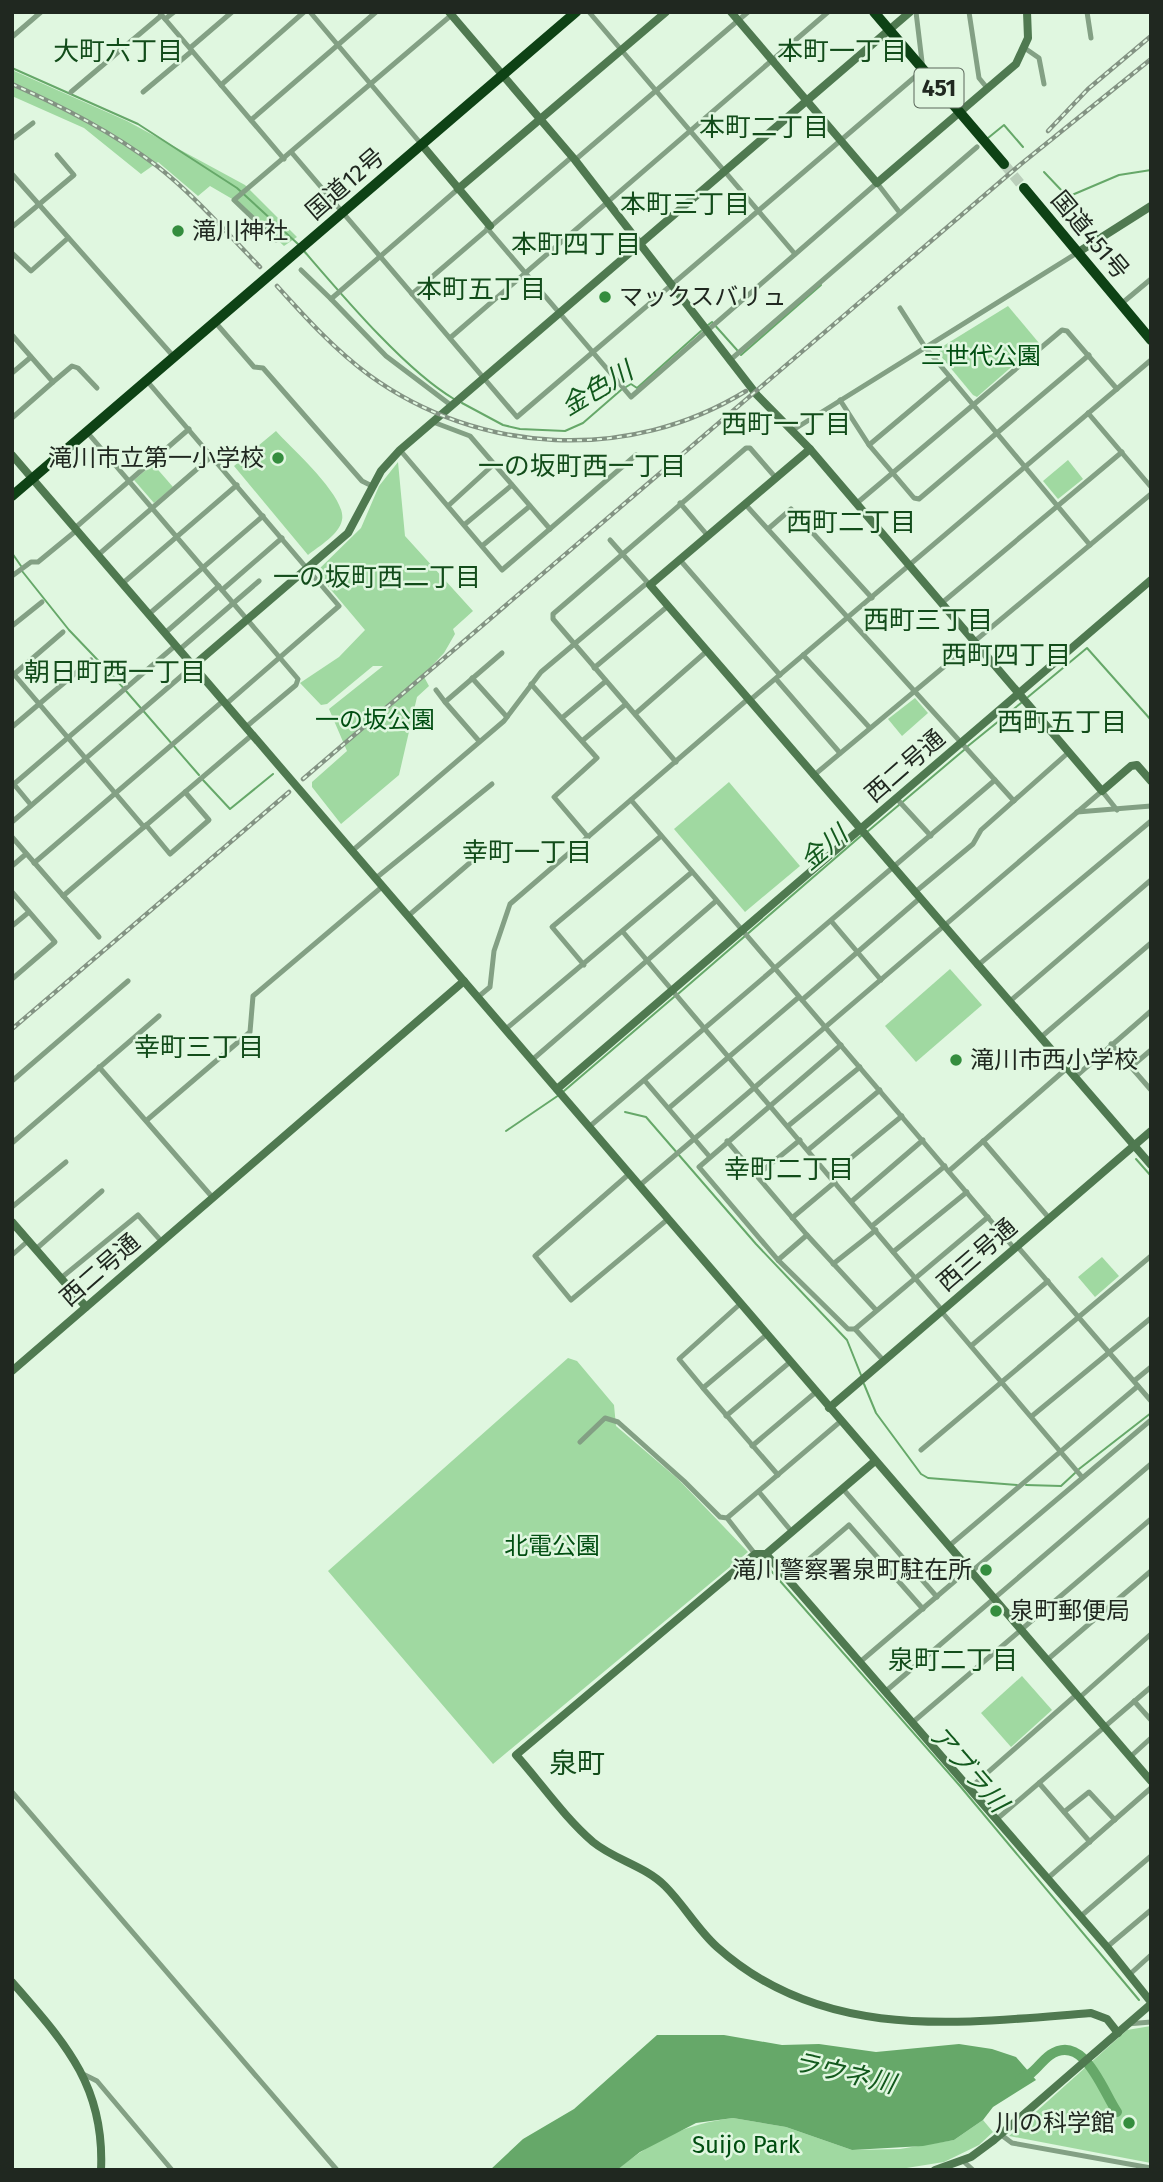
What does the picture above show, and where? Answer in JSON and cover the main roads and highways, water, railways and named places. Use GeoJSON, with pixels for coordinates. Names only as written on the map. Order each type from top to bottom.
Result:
{"type":"FeatureCollection","features":[{"type":"Feature","properties":{"kind":"highway","name":"国道12号"},"geometry":{"type":"LineString","coordinates":[[12,496],[576,12]]}},
{"type":"Feature","properties":{"kind":"highway","name":"451"},"geometry":{"type":"LineString","coordinates":[[874,12],[1004,164]]}},
{"type":"Feature","properties":{"kind":"highway","name":"国道451号"},"geometry":{"type":"LineString","coordinates":[[1024,188],[1151,340]]}},
{"type":"Feature","properties":{"kind":"water"},"geometry":{"type":"Polygon","coordinates":[[[657,2035],[724,2035],[782,2045],[819,2044],[876,2052],[959,2044],[992,2049],[1016,2057],[1036,2080],[993,2107],[983,2120],[954,2140],[923,2146],[852,2150],[786,2127],[733,2118],[696,2123],[640,2152],[617,2170],[490,2170],[523,2139],[574,2109],[657,2035]]]}},
{"type":"Feature","properties":{"kind":"waterway","name":"金色川"},"geometry":{"type":"LineString","coordinates":[[12,68],[138,124],[237,188],[298,244]]}},
{"type":"Feature","properties":{"kind":"waterway","name":"金色川"},"geometry":{"type":"LineString","coordinates":[[988,138],[1004,125],[1023,147]]}},
{"type":"Feature","properties":{"kind":"waterway","name":"金色川"},"geometry":{"type":"LineString","coordinates":[[1044,172],[1063,192],[1072,195],[1119,175],[1151,170]]}},
{"type":"Feature","properties":{"kind":"waterway","name":"金色川"},"geometry":{"type":"LineString","coordinates":[[304,251],[395,351],[415,370],[454,399]]}},
{"type":"Feature","properties":{"kind":"waterway","name":"金色川"},"geometry":{"type":"LineString","coordinates":[[741,355],[821,285]]}},
{"type":"Feature","properties":{"kind":"waterway","name":"金色川"},"geometry":{"type":"LineString","coordinates":[[708,325],[712,322],[737,350]]}},
{"type":"Feature","properties":{"kind":"waterway","name":"金色川"},"geometry":{"type":"LineString","coordinates":[[626,387],[631,384],[637,388],[701,331]]}},
{"type":"Feature","properties":{"kind":"waterway","name":"金色川"},"geometry":{"type":"LineString","coordinates":[[462,403],[503,425],[520,429],[565,431],[583,423],[621,390]]}},
{"type":"Feature","properties":{"kind":"waterway"},"geometry":{"type":"LineString","coordinates":[[12,553],[21,566]]}},
{"type":"Feature","properties":{"kind":"waterway"},"geometry":{"type":"LineString","coordinates":[[22,571],[69,630],[199,775]]}},
{"type":"Feature","properties":{"kind":"waterway","name":"金川"},"geometry":{"type":"LineString","coordinates":[[1028,697],[1087,648],[1151,720]]}},
{"type":"Feature","properties":{"kind":"waterway","name":"金川"},"geometry":{"type":"LineString","coordinates":[[968,746],[1021,703]]}},
{"type":"Feature","properties":{"kind":"waterway","name":"金川"},"geometry":{"type":"LineString","coordinates":[[867,832],[964,750]]}},
{"type":"Feature","properties":{"kind":"waterway"},"geometry":{"type":"LineString","coordinates":[[203,780],[230,809],[273,774]]}},
{"type":"Feature","properties":{"kind":"waterway","name":"金川"},"geometry":{"type":"LineString","coordinates":[[678,994],[862,835]]}},
{"type":"Feature","properties":{"kind":"waterway","name":"金川"},"geometry":{"type":"LineString","coordinates":[[564,1091],[674,997]]}},
{"type":"Feature","properties":{"kind":"waterway","name":"金川"},"geometry":{"type":"LineString","coordinates":[[506,1131],[559,1095]]}},
{"type":"Feature","properties":{"kind":"waterway"},"geometry":{"type":"LineString","coordinates":[[625,1112],[646,1117],[756,1244],[847,1340],[861,1375]]}},
{"type":"Feature","properties":{"kind":"waterway"},"geometry":{"type":"LineString","coordinates":[[1136,1159],[1151,1176]]}},
{"type":"Feature","properties":{"kind":"waterway"},"geometry":{"type":"LineString","coordinates":[[864,1384],[876,1413],[921,1474],[928,1478],[1017,1485]]}},
{"type":"Feature","properties":{"kind":"waterway"},"geometry":{"type":"LineString","coordinates":[[1079,1469],[1151,1413]]}},
{"type":"Feature","properties":{"kind":"waterway"},"geometry":{"type":"LineString","coordinates":[[1026,1485],[1061,1486],[1075,1473]]}},
{"type":"Feature","properties":{"kind":"waterway","name":"アブラ川"},"geometry":{"type":"LineString","coordinates":[[766,1565],[960,1786],[1139,2000]]}},
{"type":"Feature","properties":{"kind":"waterway","name":"ラウネ川"},"geometry":{"type":"LineString","coordinates":[[1020,2079],[1033,2072],[1050,2055],[1062,2050],[1073,2051],[1091,2067],[1117,2112]]}},
{"type":"Feature","properties":{"kind":"tunnel"},"geometry":{"type":"LineString","coordinates":[[1004,164],[1024,188]]}},
{"type":"Feature","properties":{"kind":"railway"},"geometry":{"type":"LineString","coordinates":[[1048,131],[1088,89],[1151,36]]}},
{"type":"Feature","properties":{"kind":"railway"},"geometry":{"type":"LineString","coordinates":[[303,779],[1021,164],[1151,59]]}},
{"type":"Feature","properties":{"kind":"railway"},"geometry":{"type":"LineString","coordinates":[[12,84],[87,121],[157,166],[198,202],[260,267]]}},
{"type":"Feature","properties":{"kind":"railway"},"geometry":{"type":"LineString","coordinates":[[277,286],[332,344],[369,375],[412,402],[458,421],[506,434],[555,440],[604,439],[653,430],[701,414],[746,391]]}},
{"type":"Feature","properties":{"kind":"railway"},"geometry":{"type":"LineString","coordinates":[[12,1029],[289,792]]}},
{"type":"Feature","properties":{"kind":"place","name":"滝川神社"},"geometry":{"type":"Point","coordinates":[178,231]}},
{"type":"Feature","properties":{"kind":"place","name":"マックスバリュ"},"geometry":{"type":"Point","coordinates":[605,297]}},
{"type":"Feature","properties":{"kind":"place","name":"滝川市立第一小学校"},"geometry":{"type":"Point","coordinates":[278,458]}},
{"type":"Feature","properties":{"kind":"place","name":"滝川市西小学校"},"geometry":{"type":"Point","coordinates":[956,1060]}},
{"type":"Feature","properties":{"kind":"place","name":"滝川警察署泉町駐在所"},"geometry":{"type":"Point","coordinates":[986,1570]}},
{"type":"Feature","properties":{"kind":"place","name":"泉町郵便局"},"geometry":{"type":"Point","coordinates":[996,1611]}},
{"type":"Feature","properties":{"kind":"place","name":"川の科学館"},"geometry":{"type":"Point","coordinates":[1129,2123]}},
{"type":"Feature","properties":{"kind":"district","name":"大町六丁目"},"geometry":{"type":"Point","coordinates":[118,51]}},
{"type":"Feature","properties":{"kind":"district","name":"本町一丁目"},"geometry":{"type":"Point","coordinates":[842,51]}},
{"type":"Feature","properties":{"kind":"district","name":"本町二丁目"},"geometry":{"type":"Point","coordinates":[764,127]}},
{"type":"Feature","properties":{"kind":"district","name":"本町三丁目"},"geometry":{"type":"Point","coordinates":[685,204]}},
{"type":"Feature","properties":{"kind":"district","name":"本町四丁目"},"geometry":{"type":"Point","coordinates":[576,244]}},
{"type":"Feature","properties":{"kind":"district","name":"本町五丁目"},"geometry":{"type":"Point","coordinates":[481,289]}},
{"type":"Feature","properties":{"kind":"district","name":"西町一丁目"},"geometry":{"type":"Point","coordinates":[786,424]}},
{"type":"Feature","properties":{"kind":"district","name":"一の坂町西一丁目"},"geometry":{"type":"Point","coordinates":[582,466]}},
{"type":"Feature","properties":{"kind":"district","name":"西町二丁目"},"geometry":{"type":"Point","coordinates":[851,522]}},
{"type":"Feature","properties":{"kind":"district","name":"一の坂町西二丁目"},"geometry":{"type":"Point","coordinates":[377,577]}},
{"type":"Feature","properties":{"kind":"district","name":"西町三丁目"},"geometry":{"type":"Point","coordinates":[928,620]}},
{"type":"Feature","properties":{"kind":"district","name":"西町四丁目"},"geometry":{"type":"Point","coordinates":[1006,655]}},
{"type":"Feature","properties":{"kind":"district","name":"朝日町西一丁目"},"geometry":{"type":"Point","coordinates":[115,672]}},
{"type":"Feature","properties":{"kind":"district","name":"西町五丁目"},"geometry":{"type":"Point","coordinates":[1062,722]}},
{"type":"Feature","properties":{"kind":"district","name":"幸町一丁目"},"geometry":{"type":"Point","coordinates":[527,852]}},
{"type":"Feature","properties":{"kind":"district","name":"幸町三丁目"},"geometry":{"type":"Point","coordinates":[199,1047]}},
{"type":"Feature","properties":{"kind":"district","name":"幸町二丁目"},"geometry":{"type":"Point","coordinates":[789,1169]}},
{"type":"Feature","properties":{"kind":"district","name":"泉町二丁目"},"geometry":{"type":"Point","coordinates":[953,1660]}},
{"type":"Feature","properties":{"kind":"district","name":"泉町"},"geometry":{"type":"Point","coordinates":[577,1763]}},
{"type":"Feature","properties":{"kind":"park label","name":"三世代公園"},"geometry":{"type":"Point","coordinates":[981,356]}},
{"type":"Feature","properties":{"kind":"park label","name":"一の坂公園"},"geometry":{"type":"Point","coordinates":[375,720]}},
{"type":"Feature","properties":{"kind":"park label","name":"北電公園"},"geometry":{"type":"Point","coordinates":[552,1546]}},
{"type":"Feature","properties":{"kind":"park label","name":"Suijo Park"},"geometry":{"type":"Point","coordinates":[746,2145]}}]}
